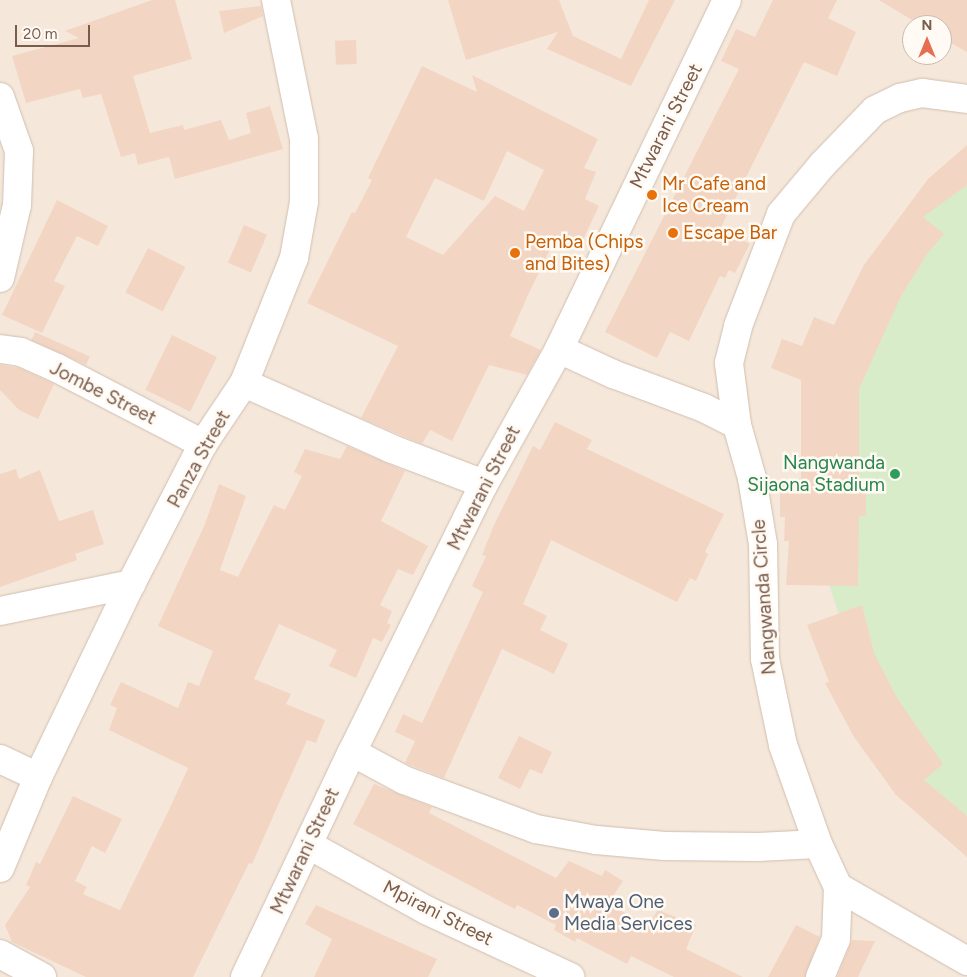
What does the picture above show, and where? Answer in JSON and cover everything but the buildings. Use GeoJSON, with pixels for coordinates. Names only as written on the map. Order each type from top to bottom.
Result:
{"type":"FeatureCollection","features":[{"type":"Feature","properties":{"kind":"street","name":"Panza Street"},"geometry":{"type":"LineString","coordinates":[[0,868],[38,777],[131,584],[203,444],[244,383],[294,258],[304,202],[304,139],[276,0]]}},
{"type":"Feature","properties":{"kind":"street","name":"Mtwarani Street"},"geometry":{"type":"LineString","coordinates":[[245,977],[352,752],[484,484],[559,349],[727,0]]}},
{"type":"Feature","properties":{"kind":"street","name":"Nangwanda Circle"},"geometry":{"type":"LineString","coordinates":[[820,977],[836,940],[838,887],[818,844],[783,745],[766,659],[763,544],[752,478],[737,425],[729,363],[738,326],[781,214],[875,110],[900,98],[922,94],[967,99]]}},
{"type":"Feature","properties":{"kind":"street"},"geometry":{"type":"LineString","coordinates":[[0,97],[19,151],[17,205],[0,278]]}},
{"type":"Feature","properties":{"kind":"street"},"geometry":{"type":"LineString","coordinates":[[559,349],[613,374],[704,408],[737,425]]}},
{"type":"Feature","properties":{"kind":"street","name":"Jombe Street"},"geometry":{"type":"LineString","coordinates":[[0,350],[21,352],[57,368],[203,444]]}},
{"type":"Feature","properties":{"kind":"street"},"geometry":{"type":"LineString","coordinates":[[244,383],[392,449],[484,484]]}},
{"type":"Feature","properties":{"kind":"street"},"geometry":{"type":"LineString","coordinates":[[0,612],[131,584]]}},
{"type":"Feature","properties":{"kind":"street"},"geometry":{"type":"LineString","coordinates":[[352,752],[404,780],[536,828],[596,840],[665,846],[758,847],[818,844]]}},
{"type":"Feature","properties":{"kind":"street"},"geometry":{"type":"LineString","coordinates":[[0,759],[38,777]]}},
{"type":"Feature","properties":{"kind":"street","name":"Mpirani Street"},"geometry":{"type":"LineString","coordinates":[[309,845],[428,911],[570,977]]}},
{"type":"Feature","properties":{"kind":"street"},"geometry":{"type":"LineString","coordinates":[[838,887],[967,961]]}},
{"type":"Feature","properties":{"kind":"street"},"geometry":{"type":"LineString","coordinates":[[0,954],[42,977]]}},
{"type":"Feature","properties":{"kind":"shaded area"},"geometry":{"type":"Polygon","coordinates":[[[0,0],[967,0],[967,977],[0,977],[0,0]]]}},
{"type":"Feature","properties":{"kind":"green space","name":"Nangwanda Sijaona Stadium"},"geometry":{"type":"Polygon","coordinates":[[[967,156],[967,819],[915,772],[853,657],[821,561],[859,304],[967,156]]]}},
{"type":"Feature","properties":{"kind":"place","name":"Mr Cafe and Ice Cream"},"geometry":{"type":"Point","coordinates":[652,195]}},
{"type":"Feature","properties":{"kind":"place","name":"Escape Bar"},"geometry":{"type":"Point","coordinates":[673,233]}},
{"type":"Feature","properties":{"kind":"place","name":"Pemba (Chips and Bites)"},"geometry":{"type":"Point","coordinates":[515,253]}},
{"type":"Feature","properties":{"kind":"place","name":"Nangwanda Sijaona Stadium"},"geometry":{"type":"Point","coordinates":[895,474]}},
{"type":"Feature","properties":{"kind":"place","name":"Mwaya One Media Services"},"geometry":{"type":"Point","coordinates":[554,913]}}]}
